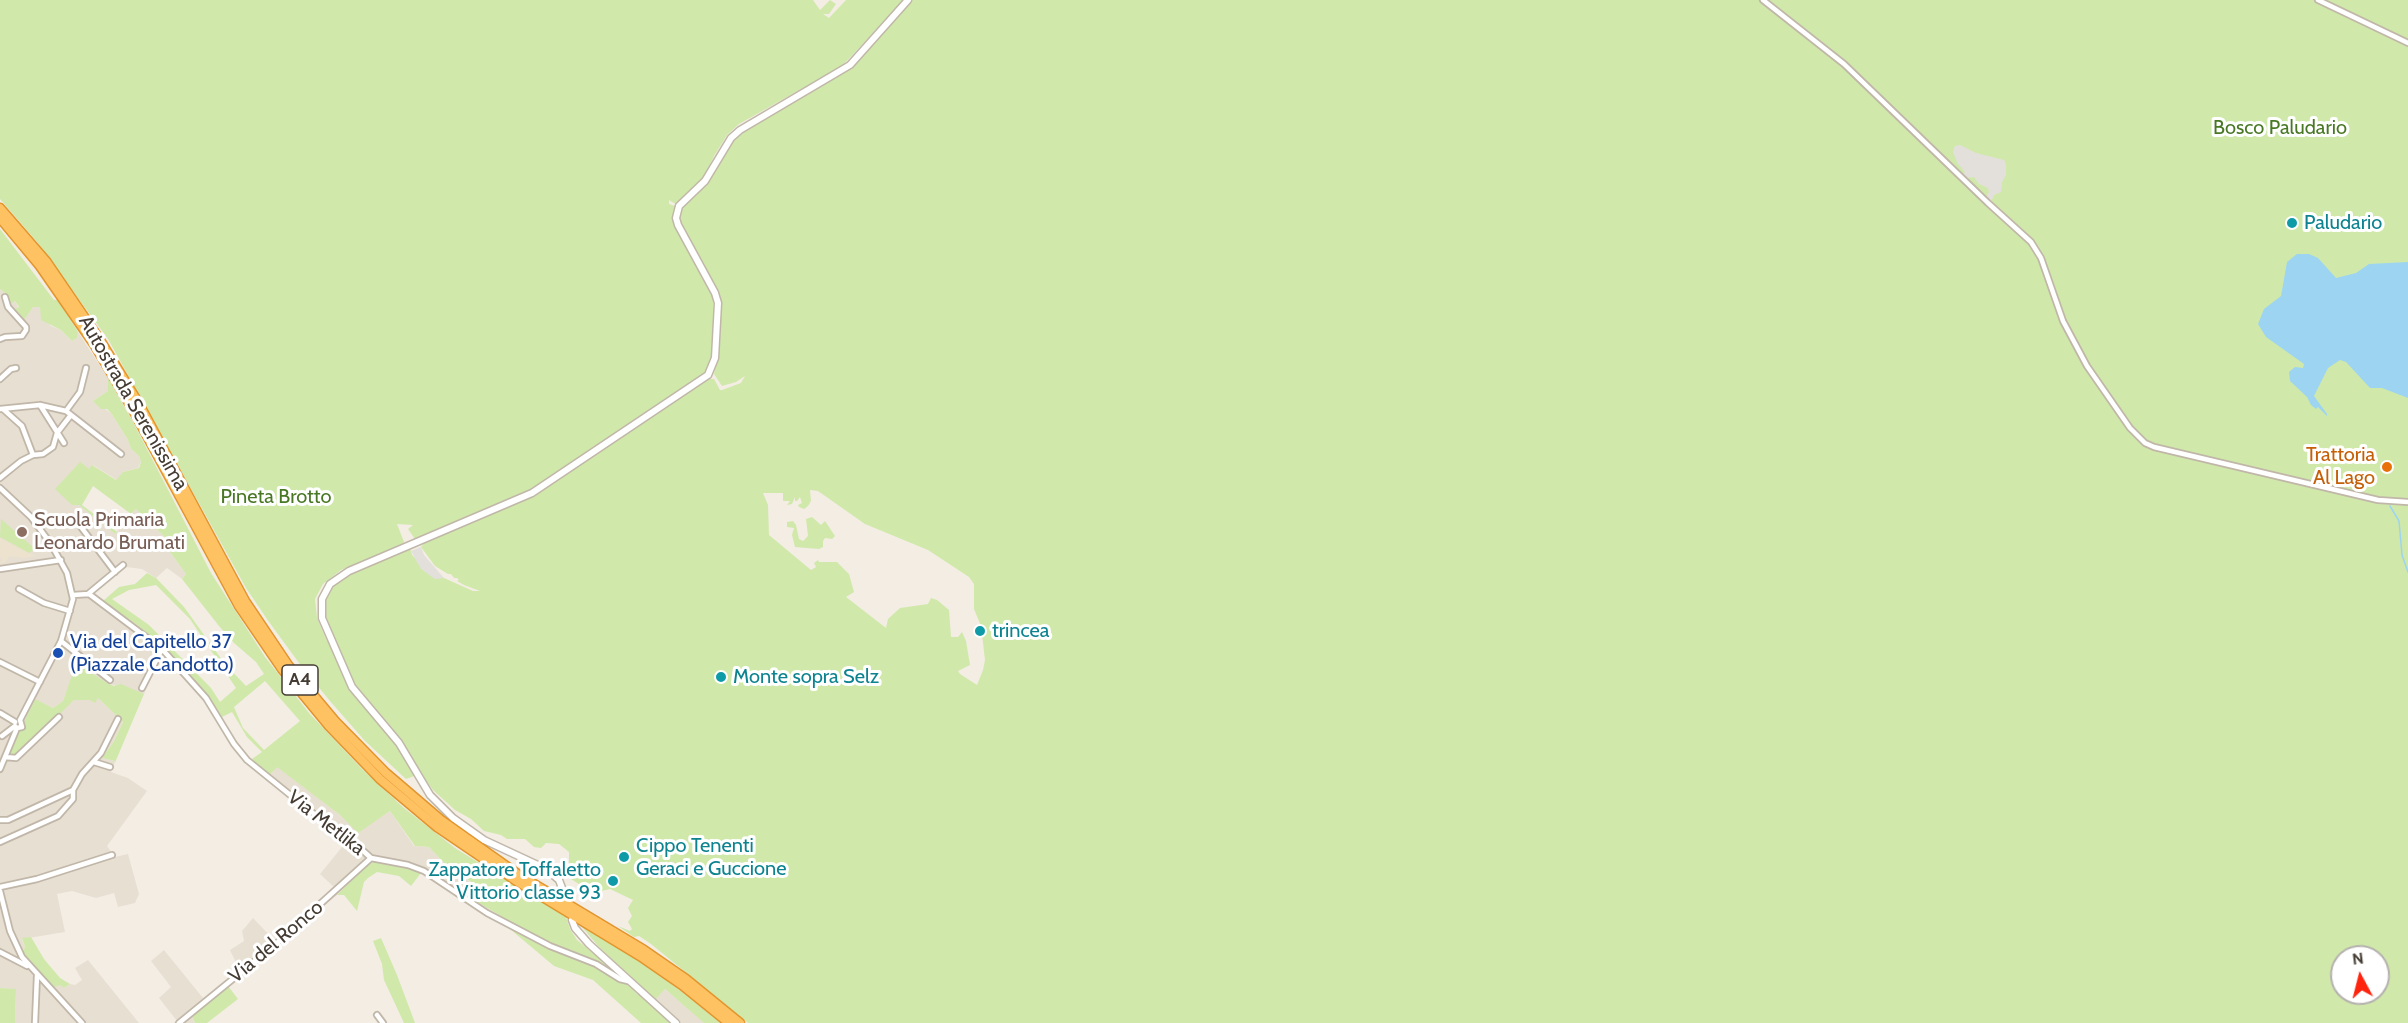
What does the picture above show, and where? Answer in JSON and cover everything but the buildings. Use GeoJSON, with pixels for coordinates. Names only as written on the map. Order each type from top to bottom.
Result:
{"type":"FeatureCollection","features":[{"type":"Feature","properties":{"kind":"highway","name":"Autostrada Serenissima"},"geometry":{"type":"LineString","coordinates":[[0,208],[46,261],[100,340],[138,404],[245,601],[288,664],[335,721],[386,773],[441,820],[519,875],[644,950],[686,979],[740,1023]]}},
{"type":"Feature","properties":{"kind":"highway","name":"Autostrada Serenissima"},"geometry":{"type":"LineString","coordinates":[[0,218],[46,274],[94,344],[128,400],[239,606],[282,669],[329,726],[380,779],[437,827],[508,876],[640,956],[689,990],[729,1023]]}},
{"type":"Feature","properties":{"kind":"street"},"geometry":{"type":"LineString","coordinates":[[565,896],[559,880],[547,870],[484,840],[441,806],[420,780],[399,743],[352,687],[342,668],[322,618],[320,608],[326,590],[339,576],[532,493],[708,375],[715,358],[718,303],[678,225],[676,218],[679,206],[705,181],[731,138],[740,130],[850,65],[908,0]]}},
{"type":"Feature","properties":{"kind":"street"},"geometry":{"type":"LineString","coordinates":[[1763,0],[1844,64],[1986,202],[2031,242],[2041,258],[2063,321],[2087,366],[2130,428],[2145,443],[2378,500],[2408,502]]}},
{"type":"Feature","properties":{"kind":"street"},"geometry":{"type":"LineString","coordinates":[[2318,0],[2408,43]]}},
{"type":"Feature","properties":{"kind":"street"},"geometry":{"type":"LineString","coordinates":[[0,339],[22,336],[26,330],[26,327],[8,307],[5,297]]}},
{"type":"Feature","properties":{"kind":"street"},"geometry":{"type":"LineString","coordinates":[[0,379],[11,369],[16,368]]}},
{"type":"Feature","properties":{"kind":"street"},"geometry":{"type":"LineString","coordinates":[[66,411],[81,392],[86,368]]}},
{"type":"Feature","properties":{"kind":"street"},"geometry":{"type":"LineString","coordinates":[[40,405],[64,443]]}},
{"type":"Feature","properties":{"kind":"street"},"geometry":{"type":"LineString","coordinates":[[2,409],[40,405],[66,411],[121,454]]}},
{"type":"Feature","properties":{"kind":"street"},"geometry":{"type":"LineString","coordinates":[[2,409],[22,426],[33,455]]}},
{"type":"Feature","properties":{"kind":"street"},"geometry":{"type":"LineString","coordinates":[[0,478],[21,461],[33,455],[43,454],[52,447],[57,434],[71,415]]}},
{"type":"Feature","properties":{"kind":"street"},"geometry":{"type":"LineString","coordinates":[[0,488],[31,517],[61,560],[73,595],[61,641],[17,724],[0,770]]}},
{"type":"Feature","properties":{"kind":"street"},"geometry":{"type":"LineString","coordinates":[[78,523],[115,572]]}},
{"type":"Feature","properties":{"kind":"street"},"geometry":{"type":"LineString","coordinates":[[0,569],[61,560]]}},
{"type":"Feature","properties":{"kind":"street"},"geometry":{"type":"LineString","coordinates":[[73,595],[88,594],[123,565]]}},
{"type":"Feature","properties":{"kind":"street"},"geometry":{"type":"LineString","coordinates":[[19,589],[44,603],[70,611]]}},
{"type":"Feature","properties":{"kind":"street","name":"Via Metlika"},"geometry":{"type":"LineString","coordinates":[[88,594],[162,649],[206,698],[234,744],[247,760],[310,812],[350,838],[371,858],[408,865],[424,871],[487,913],[550,946],[596,964],[620,979],[633,982]]}},
{"type":"Feature","properties":{"kind":"street"},"geometry":{"type":"LineString","coordinates":[[61,641],[110,680]]}},
{"type":"Feature","properties":{"kind":"street"},"geometry":{"type":"LineString","coordinates":[[142,688],[162,649]]}},
{"type":"Feature","properties":{"kind":"street"},"geometry":{"type":"LineString","coordinates":[[0,662],[40,682]]}},
{"type":"Feature","properties":{"kind":"street"},"geometry":{"type":"LineString","coordinates":[[0,713],[17,724]]}},
{"type":"Feature","properties":{"kind":"street"},"geometry":{"type":"LineString","coordinates":[[5,757],[16,758],[59,717]]}},
{"type":"Feature","properties":{"kind":"street"},"geometry":{"type":"LineString","coordinates":[[0,842],[58,816],[73,799],[73,790],[82,774],[108,742],[118,719]]}},
{"type":"Feature","properties":{"kind":"street"},"geometry":{"type":"LineString","coordinates":[[12,740],[2,736],[17,724]]}},
{"type":"Feature","properties":{"kind":"street"},"geometry":{"type":"LineString","coordinates":[[94,762],[110,767]]}},
{"type":"Feature","properties":{"kind":"street"},"geometry":{"type":"LineString","coordinates":[[0,820],[18,816],[73,790]]}},
{"type":"Feature","properties":{"kind":"street"},"geometry":{"type":"LineString","coordinates":[[82,1023],[30,967],[16,946],[0,889],[112,855]]}},
{"type":"Feature","properties":{"kind":"street","name":"Via del Ronco"},"geometry":{"type":"LineString","coordinates":[[179,1023],[277,943],[371,858]]}},
{"type":"Feature","properties":{"kind":"street"},"geometry":{"type":"LineString","coordinates":[[572,920],[581,936],[676,1023]]}},
{"type":"Feature","properties":{"kind":"street"},"geometry":{"type":"LineString","coordinates":[[10,957],[16,946]]}},
{"type":"Feature","properties":{"kind":"street"},"geometry":{"type":"LineString","coordinates":[[0,952],[30,967]]}},
{"type":"Feature","properties":{"kind":"street"},"geometry":{"type":"LineString","coordinates":[[35,1023],[38,975]]}},
{"type":"Feature","properties":{"kind":"street"},"geometry":{"type":"LineString","coordinates":[[38,988],[45,983]]}},
{"type":"Feature","properties":{"kind":"street"},"geometry":{"type":"LineString","coordinates":[[377,1015],[382,1023]]}},
{"type":"Feature","properties":{"kind":"shaded area"},"geometry":{"type":"Polygon","coordinates":[[[1960,145],[1976,153],[2004,160],[2006,175],[2002,182],[2001,192],[1994,195],[1991,202],[1986,197],[1989,192],[1988,188],[1979,184],[1974,177],[1966,178],[1962,175],[1965,172],[1958,164],[1953,152],[1955,146],[1960,145]]]}},
{"type":"Feature","properties":{"kind":"shaded area"},"geometry":{"type":"Polygon","coordinates":[[[0,289],[11,304],[15,301],[24,319],[33,307],[40,307],[43,317],[51,326],[61,330],[72,341],[77,338],[78,332],[108,378],[108,391],[93,401],[111,413],[131,449],[139,456],[141,462],[138,468],[123,472],[117,480],[93,465],[79,505],[115,534],[136,509],[169,541],[170,552],[186,574],[182,579],[167,568],[156,578],[142,569],[126,567],[93,592],[165,648],[144,694],[107,683],[76,664],[63,701],[53,708],[35,700],[10,753],[74,700],[98,698],[123,722],[102,758],[115,761],[111,772],[128,778],[147,791],[107,846],[115,857],[128,854],[139,894],[135,903],[118,907],[114,893],[96,898],[72,891],[57,894],[65,932],[22,939],[25,947],[64,988],[82,980],[75,968],[88,960],[139,1023],[15,1023],[16,990],[0,988],[0,289]]]}},
{"type":"Feature","properties":{"kind":"shaded area"},"geometry":{"type":"Polygon","coordinates":[[[0,538],[35,556],[25,558],[9,556],[6,562],[0,564],[2,558],[0,557],[0,538]]]}},
{"type":"Feature","properties":{"kind":"shaded area"},"geometry":{"type":"Polygon","coordinates":[[[421,547],[424,555],[444,578],[435,579],[421,569],[411,551],[421,547]]]}},
{"type":"Feature","properties":{"kind":"shaded area"},"geometry":{"type":"Polygon","coordinates":[[[277,766],[340,815],[358,832],[390,811],[414,846],[429,847],[447,866],[473,884],[462,899],[408,867],[367,865],[337,895],[192,1016],[195,1023],[175,1023],[177,1021],[159,998],[171,987],[151,961],[164,950],[203,998],[239,969],[230,950],[244,941],[242,931],[253,918],[275,941],[336,889],[320,874],[347,841],[266,780],[277,766]]]}},
{"type":"Feature","properties":{"kind":"shaded area"},"geometry":{"type":"Polygon","coordinates":[[[665,989],[704,1023],[672,1023],[651,1003],[665,989]]]}},
{"type":"Feature","properties":{"kind":"green space","name":"Pineta Brotto"},"geometry":{"type":"Polygon","coordinates":[[[0,0],[813,0],[820,10],[830,0],[836,4],[829,14],[823,14],[829,18],[846,0],[904,0],[842,66],[739,124],[727,135],[714,156],[700,187],[677,205],[669,200],[669,204],[675,206],[673,221],[713,297],[714,348],[711,362],[705,373],[532,491],[415,539],[408,529],[413,525],[397,524],[403,544],[341,570],[323,584],[315,599],[317,618],[327,641],[331,640],[352,687],[399,743],[417,775],[406,779],[365,741],[330,701],[269,622],[246,588],[108,339],[37,242],[0,199],[0,0]]]}},
{"type":"Feature","properties":{"kind":"green space","name":"Bosco Paludario"},"geometry":{"type":"Polygon","coordinates":[[[908,0],[2408,0],[2408,1023],[748,1023],[651,944],[639,936],[634,937],[618,926],[630,931],[632,929],[628,922],[632,916],[628,908],[633,900],[610,889],[597,892],[588,890],[571,879],[569,852],[559,844],[546,843],[541,848],[534,847],[525,839],[507,839],[501,835],[484,831],[471,819],[455,810],[433,790],[354,682],[326,619],[324,602],[334,583],[341,578],[410,547],[412,555],[435,578],[444,578],[473,591],[480,591],[464,585],[451,574],[435,566],[421,547],[426,541],[533,496],[708,379],[714,379],[720,390],[741,383],[745,376],[736,382],[722,386],[714,374],[720,343],[720,298],[681,223],[679,216],[681,208],[706,183],[743,127],[867,51],[876,41],[875,39],[908,0]],[[810,490],[811,501],[804,509],[798,505],[802,503],[800,497],[795,501],[795,497],[792,504],[787,505],[790,501],[783,501],[783,493],[763,493],[768,505],[769,535],[811,570],[816,567],[814,563],[818,560],[819,562],[837,562],[849,574],[854,592],[846,597],[886,628],[888,619],[900,608],[928,604],[931,598],[937,600],[949,610],[951,637],[958,637],[962,632],[966,641],[970,665],[958,671],[977,685],[985,660],[981,626],[974,609],[974,584],[969,577],[928,550],[865,524],[818,491],[810,490]]]}},
{"type":"Feature","properties":{"kind":"green space"},"geometry":{"type":"Polygon","coordinates":[[[0,229],[54,300],[58,300],[78,332],[77,338],[72,341],[61,330],[41,320],[40,307],[33,307],[24,320],[14,310],[19,307],[15,301],[11,304],[0,289],[0,229]]]}},
{"type":"Feature","properties":{"kind":"green space"},"geometry":{"type":"Polygon","coordinates":[[[108,378],[211,573],[265,657],[309,713],[363,770],[404,808],[455,848],[566,917],[577,940],[620,975],[595,961],[547,943],[465,895],[473,883],[447,866],[429,847],[415,846],[390,811],[358,833],[340,815],[277,767],[269,776],[252,759],[262,752],[247,737],[232,712],[222,717],[212,701],[165,648],[103,601],[119,587],[135,584],[147,573],[156,578],[184,607],[225,664],[246,686],[264,674],[256,662],[219,626],[182,579],[186,574],[170,552],[169,541],[136,509],[131,514],[93,486],[82,505],[117,532],[115,534],[79,505],[72,505],[55,489],[80,462],[89,469],[92,465],[116,480],[123,472],[139,468],[141,462],[139,456],[131,449],[111,413],[107,409],[101,409],[93,401],[108,391],[108,378]],[[156,585],[129,590],[112,599],[149,625],[211,688],[220,702],[236,688],[190,619],[156,585]],[[265,681],[234,707],[243,728],[264,750],[300,721],[265,681]]]}},
{"type":"Feature","properties":{"kind":"green space"},"geometry":{"type":"Polygon","coordinates":[[[812,517],[821,525],[825,521],[835,536],[832,539],[825,538],[823,547],[819,549],[795,547],[792,535],[794,528],[787,527],[787,522],[793,521],[799,539],[803,541],[808,536],[806,519],[812,517]]]}},
{"type":"Feature","properties":{"kind":"green space"},"geometry":{"type":"Polygon","coordinates":[[[1,519],[35,549],[29,553],[0,537],[1,519]]]}},
{"type":"Feature","properties":{"kind":"green space"},"geometry":{"type":"Polygon","coordinates":[[[76,663],[107,683],[114,686],[121,684],[144,694],[114,765],[115,761],[102,758],[123,722],[98,698],[95,703],[90,700],[74,700],[22,751],[16,755],[9,754],[35,699],[53,708],[63,701],[76,663]]]}},
{"type":"Feature","properties":{"kind":"green space"},"geometry":{"type":"Polygon","coordinates":[[[377,861],[408,867],[421,873],[411,886],[399,876],[377,872],[364,882],[357,911],[344,895],[337,895],[367,865],[377,861]]]}},
{"type":"Feature","properties":{"kind":"green space"},"geometry":{"type":"Polygon","coordinates":[[[577,921],[648,965],[721,1023],[704,1023],[665,989],[655,1000],[598,946],[577,921]]]}},
{"type":"Feature","properties":{"kind":"green space"},"geometry":{"type":"Polygon","coordinates":[[[504,924],[545,946],[601,969],[630,986],[672,1023],[641,1023],[593,980],[554,966],[504,924]]]}},
{"type":"Feature","properties":{"kind":"green space"},"geometry":{"type":"Polygon","coordinates":[[[31,937],[44,959],[60,978],[70,984],[64,988],[60,985],[54,987],[23,953],[25,947],[22,938],[31,937]]]}},
{"type":"Feature","properties":{"kind":"green space"},"geometry":{"type":"Polygon","coordinates":[[[381,938],[415,1023],[404,1023],[384,980],[382,964],[373,941],[381,938]]]}},
{"type":"Feature","properties":{"kind":"green space"},"geometry":{"type":"Polygon","coordinates":[[[228,986],[238,999],[207,1023],[195,1023],[192,1016],[228,986]]]}},
{"type":"Feature","properties":{"kind":"green space"},"geometry":{"type":"Polygon","coordinates":[[[0,988],[16,989],[15,1023],[0,1023],[0,988]]]}},
{"type":"Feature","properties":{"kind":"water"},"geometry":{"type":"Polygon","coordinates":[[[2297,254],[2309,254],[2318,258],[2336,278],[2356,273],[2369,264],[2408,262],[2408,398],[2382,388],[2370,388],[2346,362],[2340,360],[2328,368],[2314,396],[2327,416],[2318,407],[2316,409],[2311,405],[2307,397],[2290,381],[2289,372],[2295,367],[2303,368],[2304,364],[2266,337],[2258,324],[2264,309],[2281,296],[2287,262],[2297,254]]]}},
{"type":"Feature","properties":{"kind":"waterway"},"geometry":{"type":"LineString","coordinates":[[2390,506],[2399,521],[2402,555],[2408,572]]}},
{"type":"Feature","properties":{"kind":"place","name":"Paludario"},"geometry":{"type":"Point","coordinates":[2292,223]}},
{"type":"Feature","properties":{"kind":"place","name":"Trattoria Al Lago"},"geometry":{"type":"Point","coordinates":[2387,467]}},
{"type":"Feature","properties":{"kind":"place","name":"Scuola Primaria Leonardo Brumati"},"geometry":{"type":"Point","coordinates":[22,532]}},
{"type":"Feature","properties":{"kind":"place","name":"trincea"},"geometry":{"type":"Point","coordinates":[980,631]}},
{"type":"Feature","properties":{"kind":"place","name":"Via del Capitello 37 (Piazzale Candotto)"},"geometry":{"type":"Point","coordinates":[58,653]}},
{"type":"Feature","properties":{"kind":"place","name":"Monte sopra Selz"},"geometry":{"type":"Point","coordinates":[721,677]}},
{"type":"Feature","properties":{"kind":"place","name":"Cippo Tenenti Geraci e Guccione"},"geometry":{"type":"Point","coordinates":[624,857]}},
{"type":"Feature","properties":{"kind":"place","name":"Zappatore Toffaletto Vittorio classe 93"},"geometry":{"type":"Point","coordinates":[613,881]}}]}
